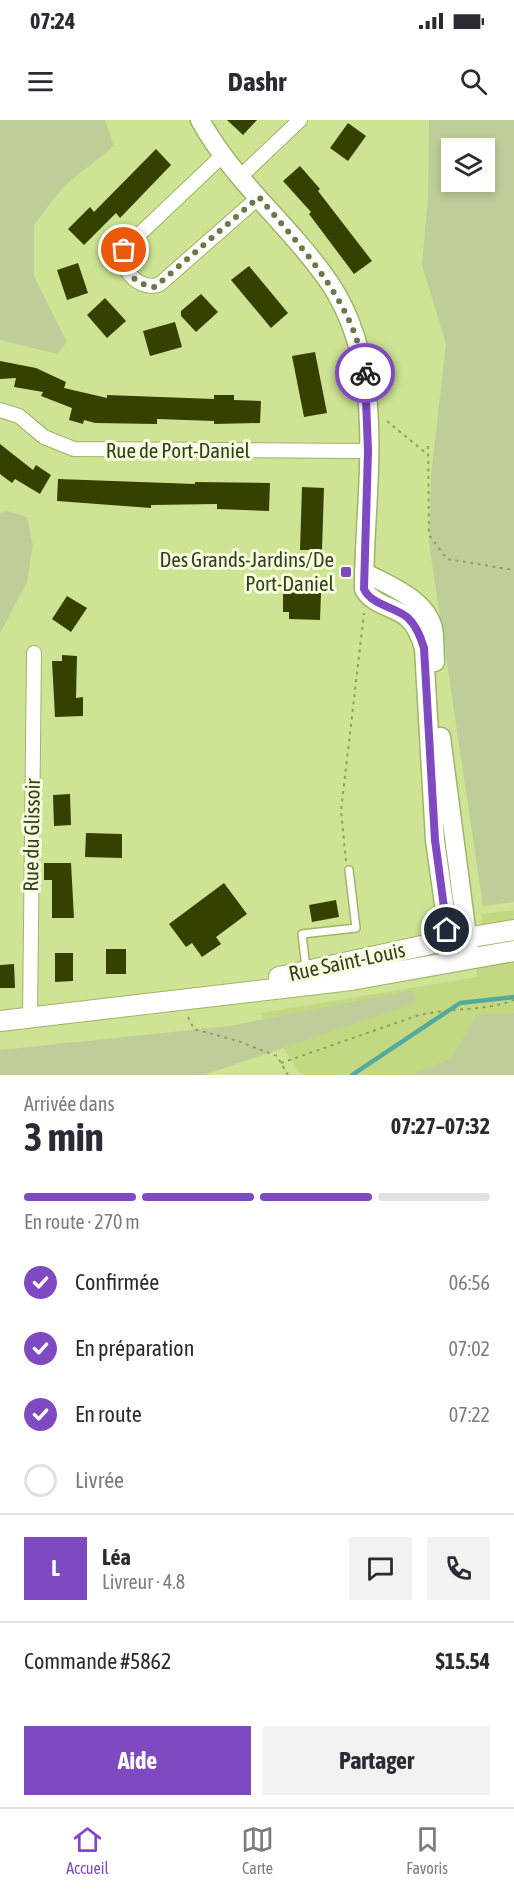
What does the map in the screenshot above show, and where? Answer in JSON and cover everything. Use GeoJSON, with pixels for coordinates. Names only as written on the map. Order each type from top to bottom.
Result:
{"type":"FeatureCollection","features":[{"type":"Feature","properties":{"kind":"main road","name":"Rue Saint-Louis"},"geometry":{"type":"LineString","coordinates":[[180,999],[458,939],[514,930]]}},
{"type":"Feature","properties":{"kind":"main road","name":"Rue Saint-Louis"},"geometry":{"type":"LineString","coordinates":[[0,1021],[351,980],[514,951]]}},
{"type":"Feature","properties":{"kind":"street"},"geometry":{"type":"LineString","coordinates":[[201,120],[223,155],[332,286],[353,329],[366,379],[368,451],[364,572],[415,601],[428,616],[433,629],[461,960]]}},
{"type":"Feature","properties":{"kind":"street"},"geometry":{"type":"LineString","coordinates":[[241,176],[300,120]]}},
{"type":"Feature","properties":{"kind":"street"},"geometry":{"type":"LineString","coordinates":[[223,155],[128,245],[122,256],[124,267],[143,285],[155,287],[259,197]]}},
{"type":"Feature","properties":{"kind":"street","name":"Rue de Port-Daniel"},"geometry":{"type":"LineString","coordinates":[[0,410],[19,416],[44,437],[74,449],[368,451]]}},
{"type":"Feature","properties":{"kind":"street","name":"Rue du Glissoir"},"geometry":{"type":"LineString","coordinates":[[30,1018],[34,653]]}},
{"type":"Feature","properties":{"kind":"lane"},"geometry":{"type":"LineString","coordinates":[[306,971],[302,934],[356,928],[349,870]]}},
{"type":"Feature","properties":{"kind":"path"},"geometry":{"type":"LineString","coordinates":[[387,421],[428,454]]}},
{"type":"Feature","properties":{"kind":"path"},"geometry":{"type":"LineString","coordinates":[[428,446],[429,535],[447,559],[514,570]]}},
{"type":"Feature","properties":{"kind":"path"},"geometry":{"type":"LineString","coordinates":[[349,870],[341,811],[364,611]]}},
{"type":"Feature","properties":{"kind":"path"},"geometry":{"type":"LineString","coordinates":[[180,999],[194,1029],[277,1056],[288,1075]]}},
{"type":"Feature","properties":{"kind":"path"},"geometry":{"type":"LineString","coordinates":[[281,1063],[434,1011],[489,1008],[514,1000]]}},
{"type":"Feature","properties":{"kind":"shaded area"},"geometry":{"type":"Polygon","coordinates":[[[0,120],[105,120],[114,146],[64,186],[34,225],[34,276],[67,342],[57,354],[0,340],[0,120]]]}},
{"type":"Feature","properties":{"kind":"shaded area"},"geometry":{"type":"Polygon","coordinates":[[[429,120],[514,120],[514,902],[483,906],[429,543],[431,475],[446,344],[422,265],[428,196],[429,120]]]}},
{"type":"Feature","properties":{"kind":"shaded area"},"geometry":{"type":"Polygon","coordinates":[[[8,511],[27,517],[33,545],[27,582],[0,633],[0,513],[8,511]]]}},
{"type":"Feature","properties":{"kind":"shaded area"},"geometry":{"type":"Polygon","coordinates":[[[514,910],[514,1075],[301,1075],[260,1013],[476,977],[482,914],[514,910]]]}},
{"type":"Feature","properties":{"kind":"shaded area"},"geometry":{"type":"Polygon","coordinates":[[[413,990],[416,1003],[204,1075],[0,1075],[0,1050],[229,1026],[413,990]]]}},
{"type":"Feature","properties":{"kind":"shaded area"},"geometry":{"type":"Polygon","coordinates":[[[514,1013],[514,1075],[412,1075],[451,1058],[477,1015],[514,1013]]]}},
{"type":"Feature","properties":{"kind":"building"},"geometry":{"type":"Polygon","coordinates":[[[227,120],[257,120],[243,135],[227,120]]]}},
{"type":"Feature","properties":{"kind":"building"},"geometry":{"type":"Polygon","coordinates":[[[348,123],[366,136],[348,161],[330,148],[348,123]]]}},
{"type":"Feature","properties":{"kind":"building"},"geometry":{"type":"Polygon","coordinates":[[[156,149],[171,165],[120,218],[116,213],[84,245],[68,229],[90,207],[94,212],[156,149]]]}},
{"type":"Feature","properties":{"kind":"building"},"geometry":{"type":"Polygon","coordinates":[[[300,166],[320,189],[318,191],[372,261],[354,274],[309,214],[311,212],[283,181],[300,166]]]}},
{"type":"Feature","properties":{"kind":"building"},"geometry":{"type":"Polygon","coordinates":[[[78,263],[88,293],[67,300],[57,270],[78,263]]]}},
{"type":"Feature","properties":{"kind":"building"},"geometry":{"type":"Polygon","coordinates":[[[249,266],[288,313],[271,328],[231,280],[249,266]]]}},
{"type":"Feature","properties":{"kind":"building"},"geometry":{"type":"Polygon","coordinates":[[[201,294],[218,312],[196,332],[181,316],[181,311],[201,294]]]}},
{"type":"Feature","properties":{"kind":"building"},"geometry":{"type":"Polygon","coordinates":[[[105,298],[126,321],[107,338],[87,315],[105,298]]]}},
{"type":"Feature","properties":{"kind":"building"},"geometry":{"type":"Polygon","coordinates":[[[175,322],[182,347],[150,356],[143,331],[175,322]]]}},
{"type":"Feature","properties":{"kind":"building"},"geometry":{"type":"Polygon","coordinates":[[[315,352],[327,413],[304,417],[292,356],[315,352]]]}},
{"type":"Feature","properties":{"kind":"building"},"geometry":{"type":"Polygon","coordinates":[[[0,361],[36,368],[66,382],[64,388],[107,398],[107,395],[214,399],[214,395],[234,395],[234,400],[261,401],[260,423],[214,424],[214,421],[157,419],[157,424],[95,423],[84,420],[83,424],[69,420],[72,408],[41,396],[43,392],[14,387],[16,378],[0,379],[0,361]]]}},
{"type":"Feature","properties":{"kind":"building"},"geometry":{"type":"Polygon","coordinates":[[[0,444],[33,470],[36,465],[51,475],[40,494],[15,479],[12,483],[0,474],[0,444]]]}},
{"type":"Feature","properties":{"kind":"building"},"geometry":{"type":"Polygon","coordinates":[[[58,479],[195,484],[195,482],[270,483],[269,511],[217,509],[217,504],[151,505],[151,508],[57,501],[58,479]]]}},
{"type":"Feature","properties":{"kind":"building"},"geometry":{"type":"Polygon","coordinates":[[[302,487],[324,488],[322,550],[300,550],[302,487]]]}},
{"type":"Feature","properties":{"kind":"building"},"geometry":{"type":"Polygon","coordinates":[[[283,592],[321,593],[320,620],[289,619],[289,612],[283,612],[283,592]]]}},
{"type":"Feature","properties":{"kind":"building"},"geometry":{"type":"Polygon","coordinates":[[[67,596],[87,608],[71,632],[52,619],[67,596]]]}},
{"type":"Feature","properties":{"kind":"building"},"geometry":{"type":"Polygon","coordinates":[[[62,655],[77,656],[76,698],[83,697],[83,716],[55,717],[52,661],[62,661],[62,655]]]}},
{"type":"Feature","properties":{"kind":"building"},"geometry":{"type":"Polygon","coordinates":[[[70,794],[71,825],[54,826],[53,795],[70,794]]]}},
{"type":"Feature","properties":{"kind":"building"},"geometry":{"type":"Polygon","coordinates":[[[86,833],[122,834],[122,858],[85,857],[86,833]]]}},
{"type":"Feature","properties":{"kind":"building"},"geometry":{"type":"Polygon","coordinates":[[[44,863],[71,863],[74,918],[52,918],[52,880],[44,880],[44,863]]]}},
{"type":"Feature","properties":{"kind":"building"},"geometry":{"type":"Polygon","coordinates":[[[224,883],[247,914],[216,937],[221,944],[202,957],[192,943],[186,947],[169,924],[224,883]]]}},
{"type":"Feature","properties":{"kind":"building"},"geometry":{"type":"Polygon","coordinates":[[[336,900],[339,917],[312,922],[309,905],[336,900]]]}},
{"type":"Feature","properties":{"kind":"building"},"geometry":{"type":"Polygon","coordinates":[[[106,949],[126,949],[126,974],[106,974],[106,949]]]}},
{"type":"Feature","properties":{"kind":"building"},"geometry":{"type":"Polygon","coordinates":[[[55,953],[73,953],[73,981],[55,982],[55,953]]]}},
{"type":"Feature","properties":{"kind":"building"},"geometry":{"type":"Polygon","coordinates":[[[14,964],[15,988],[0,988],[0,965],[14,964]]]}},
{"type":"Feature","properties":{"kind":"waterway"},"geometry":{"type":"LineString","coordinates":[[352,1075],[460,1003],[514,997]]}},
{"type":"Feature","properties":{"kind":"way so far"},"geometry":{"type":"LineString","coordinates":[[124,250],[122,256],[124,267],[143,285],[155,287],[259,197],[332,286],[353,329],[365,373]]}},
{"type":"Feature","properties":{"kind":"place","name":"Des Grands-Jardins/De Port-Daniel"},"geometry":{"type":"Point","coordinates":[346,572]}},
{"type":"Feature","properties":{"kind":"route"},"geometry":{"type":"LineString","coordinates":[[365,373],[368,402],[368,451],[364,589],[369,596],[408,618],[417,629],[424,648],[435,840],[447,930]]}}]}
